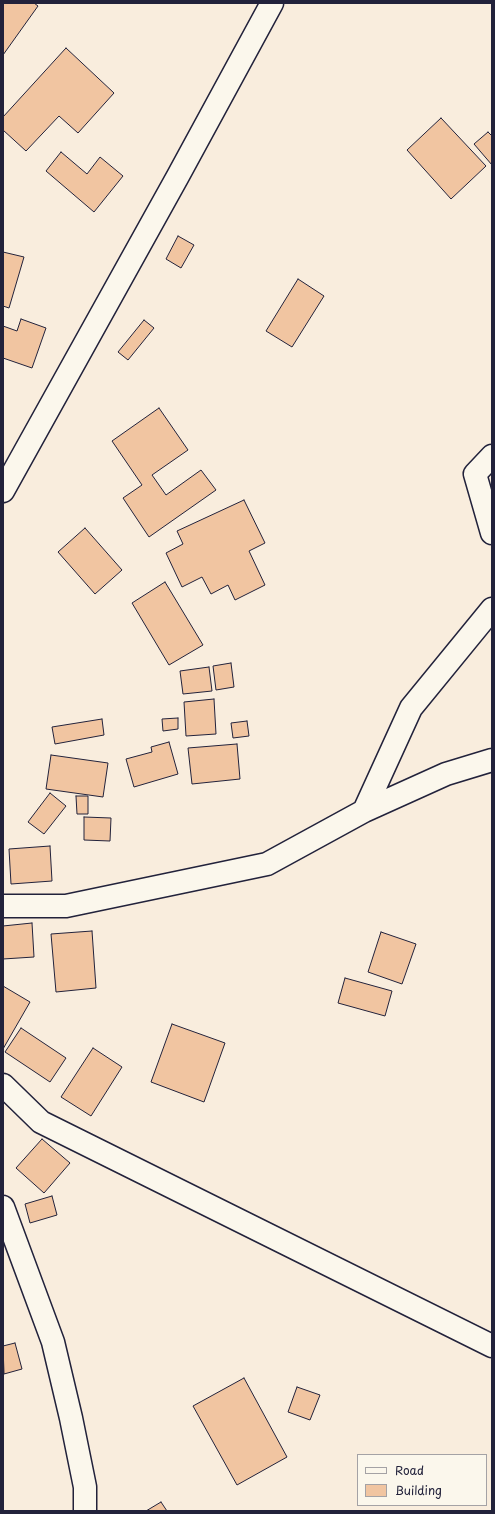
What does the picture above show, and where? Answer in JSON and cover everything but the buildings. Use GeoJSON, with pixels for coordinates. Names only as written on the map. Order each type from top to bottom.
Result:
{"type":"FeatureCollection","features":[{"type":"Feature","properties":{"kind":"street"},"geometry":{"type":"LineString","coordinates":[[3,491],[182,169],[272,3]]}},
{"type":"Feature","properties":{"kind":"street"},"geometry":{"type":"LineString","coordinates":[[492,456],[475,474],[492,533]]}},
{"type":"Feature","properties":{"kind":"street"},"geometry":{"type":"LineString","coordinates":[[364,811],[411,708],[492,609]]}},
{"type":"Feature","properties":{"kind":"street"},"geometry":{"type":"LineString","coordinates":[[3,906],[66,906],[267,864],[364,811],[446,774],[492,760]]}},
{"type":"Feature","properties":{"kind":"street"},"geometry":{"type":"LineString","coordinates":[[3,1085],[41,1122],[492,1346]]}},
{"type":"Feature","properties":{"kind":"street"},"geometry":{"type":"LineString","coordinates":[[3,1207],[52,1342],[71,1418],[85,1487],[85,1511]]}}]}
